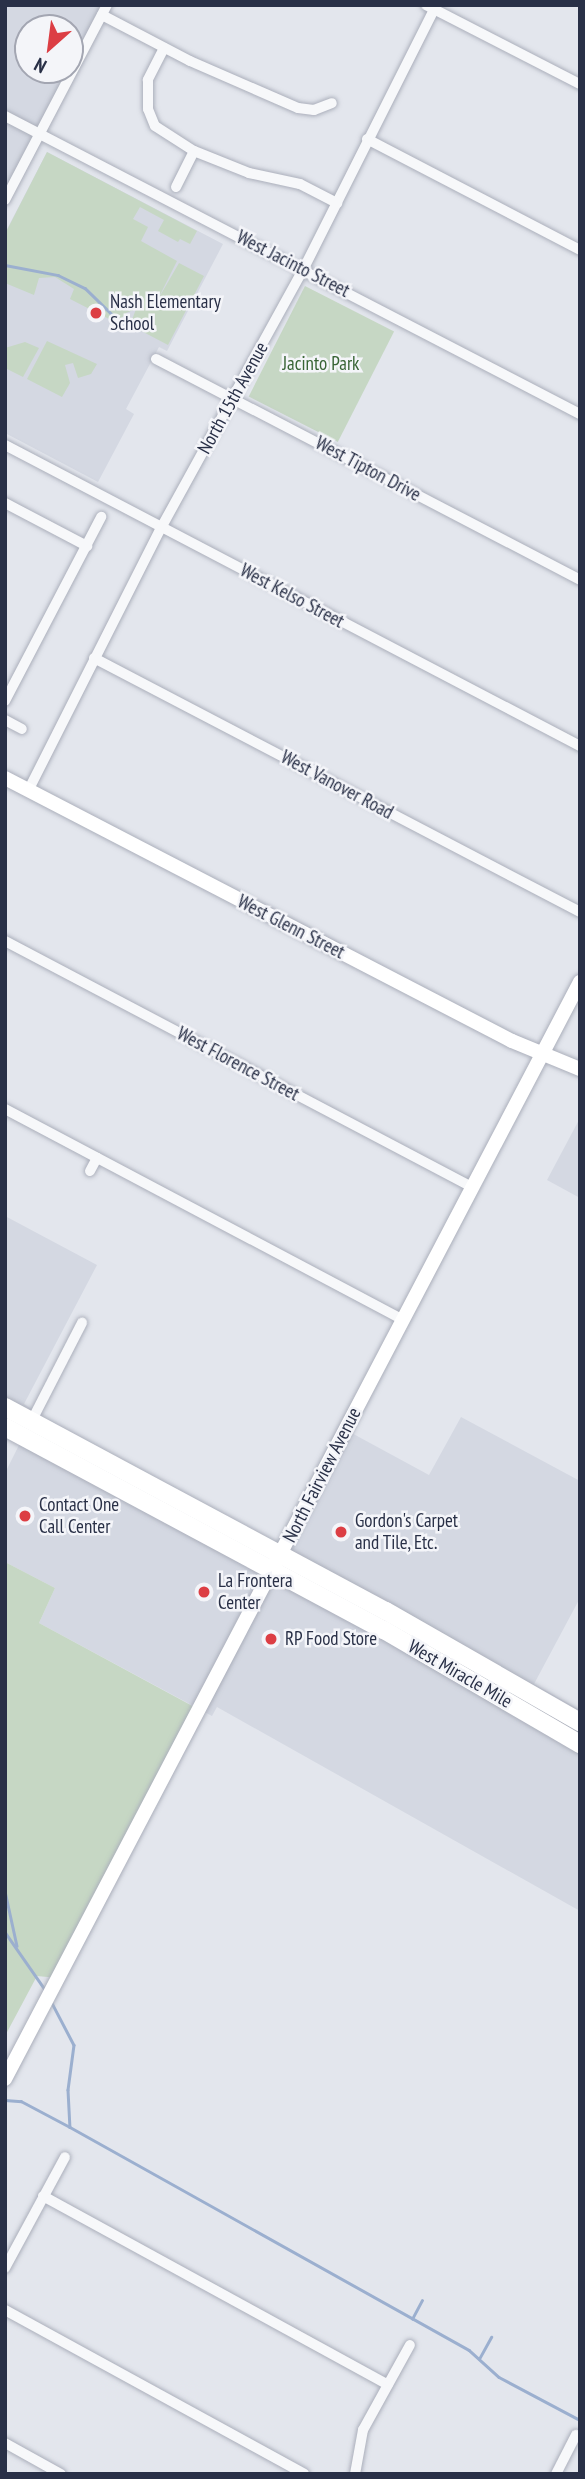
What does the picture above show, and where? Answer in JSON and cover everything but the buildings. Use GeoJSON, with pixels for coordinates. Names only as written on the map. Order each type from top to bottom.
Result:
{"type":"FeatureCollection","features":[{"type":"Feature","properties":{"kind":"highway","name":"West Miracle Mile"},"geometry":{"type":"LineString","coordinates":[[5,1407],[281,1554],[580,1722]]}},
{"type":"Feature","properties":{"kind":"highway","name":"West Miracle Mile"},"geometry":{"type":"LineString","coordinates":[[5,1427],[272,1571],[580,1744]]}},
{"type":"Feature","properties":{"kind":"highway"},"geometry":{"type":"LineString","coordinates":[[529,1714],[548,1712],[580,1731]]}},
{"type":"Feature","properties":{"kind":"street"},"geometry":{"type":"LineString","coordinates":[[5,200],[107,5]]}},
{"type":"Feature","properties":{"kind":"street"},"geometry":{"type":"LineString","coordinates":[[432,7],[580,84]]}},
{"type":"Feature","properties":{"kind":"street","name":"North 15th Avenue"},"geometry":{"type":"LineString","coordinates":[[28,790],[161,528],[303,270],[432,7]]}},
{"type":"Feature","properties":{"kind":"street"},"geometry":{"type":"LineString","coordinates":[[102,15],[164,48],[298,108],[314,110],[332,103]]}},
{"type":"Feature","properties":{"kind":"street"},"geometry":{"type":"LineString","coordinates":[[164,48],[148,80],[148,109],[155,126],[194,151],[249,173],[300,184],[337,203]]}},
{"type":"Feature","properties":{"kind":"street","name":"West Jacinto Street"},"geometry":{"type":"LineString","coordinates":[[5,116],[580,414]]}},
{"type":"Feature","properties":{"kind":"street"},"geometry":{"type":"LineString","coordinates":[[367,139],[580,250]]}},
{"type":"Feature","properties":{"kind":"street"},"geometry":{"type":"LineString","coordinates":[[176,187],[194,151]]}},
{"type":"Feature","properties":{"kind":"street","name":"West Tipton Drive"},"geometry":{"type":"LineString","coordinates":[[156,359],[580,580]]}},
{"type":"Feature","properties":{"kind":"street","name":"West Kelso Street"},"geometry":{"type":"LineString","coordinates":[[5,445],[580,747]]}},
{"type":"Feature","properties":{"kind":"street"},"geometry":{"type":"LineString","coordinates":[[5,503],[87,546]]}},
{"type":"Feature","properties":{"kind":"street"},"geometry":{"type":"LineString","coordinates":[[5,701],[101,517]]}},
{"type":"Feature","properties":{"kind":"street","name":"West Vanover Road"},"geometry":{"type":"LineString","coordinates":[[94,658],[580,912]]}},
{"type":"Feature","properties":{"kind":"street"},"geometry":{"type":"LineString","coordinates":[[5,720],[22,729]]}},
{"type":"Feature","properties":{"kind":"street","name":"West Glenn Street"},"geometry":{"type":"LineString","coordinates":[[5,778],[542,1053],[580,1069]]}},
{"type":"Feature","properties":{"kind":"street","name":"West Florence Street"},"geometry":{"type":"LineString","coordinates":[[5,941],[472,1187]]}},
{"type":"Feature","properties":{"kind":"street","name":"North Fairview Avenue"},"geometry":{"type":"LineString","coordinates":[[5,2080],[580,982]]}},
{"type":"Feature","properties":{"kind":"street"},"geometry":{"type":"LineString","coordinates":[[6,1112],[402,1320]]}},
{"type":"Feature","properties":{"kind":"street"},"geometry":{"type":"LineString","coordinates":[[90,1171],[97,1158]]}},
{"type":"Feature","properties":{"kind":"street"},"geometry":{"type":"LineString","coordinates":[[23,1437],[82,1323]]}},
{"type":"Feature","properties":{"kind":"street"},"geometry":{"type":"LineString","coordinates":[[5,2267],[65,2157]]}},
{"type":"Feature","properties":{"kind":"street"},"geometry":{"type":"LineString","coordinates":[[43,2196],[388,2385]]}},
{"type":"Feature","properties":{"kind":"street"},"geometry":{"type":"LineString","coordinates":[[5,2310],[304,2474]]}},
{"type":"Feature","properties":{"kind":"street"},"geometry":{"type":"LineString","coordinates":[[355,2474],[363,2430],[410,2345]]}},
{"type":"Feature","properties":{"kind":"street"},"geometry":{"type":"LineString","coordinates":[[556,2474],[576,2435]]}},
{"type":"Feature","properties":{"kind":"street"},"geometry":{"type":"LineString","coordinates":[[5,2443],[61,2474]]}},
{"type":"Feature","properties":{"kind":"shaded area"},"geometry":{"type":"Polygon","coordinates":[[[5,5],[107,5],[84,49],[84,14],[14,14],[14,84],[66,84],[5,200],[5,5]]]}},
{"type":"Feature","properties":{"kind":"shaded area","name":"Nash Elementary School"},"geometry":{"type":"Polygon","coordinates":[[[47,152],[223,244],[167,351],[159,347],[126,409],[134,414],[98,482],[5,433],[5,233],[47,152]]]}},
{"type":"Feature","properties":{"kind":"shaded area"},"geometry":{"type":"Polygon","coordinates":[[[580,1118],[580,1198],[547,1180],[580,1118]]]}},
{"type":"Feature","properties":{"kind":"shaded area"},"geometry":{"type":"Polygon","coordinates":[[[5,1216],[97,1265],[24,1404],[36,1412],[32,1421],[281,1554],[346,1430],[429,1475],[461,1417],[580,1481],[580,1598],[534,1684],[580,1710],[580,1911],[217,1707],[212,1716],[39,1623],[55,1588],[5,1562],[5,1473],[23,1437],[5,1427],[5,1216]]]}},
{"type":"Feature","properties":{"kind":"green space"},"geometry":{"type":"Polygon","coordinates":[[[47,152],[197,231],[190,244],[180,239],[178,242],[158,231],[164,220],[140,207],[133,219],[148,227],[141,241],[177,261],[157,301],[179,263],[204,276],[168,345],[130,325],[136,309],[126,313],[114,327],[113,321],[70,299],[74,289],[55,277],[39,278],[34,295],[5,283],[5,234],[47,152]]]}},
{"type":"Feature","properties":{"kind":"green space","name":"Jacinto Park"},"geometry":{"type":"Polygon","coordinates":[[[305,286],[394,331],[338,442],[249,396],[305,286]]]}},
{"type":"Feature","properties":{"kind":"green space"},"geometry":{"type":"Polygon","coordinates":[[[47,341],[97,364],[91,374],[78,378],[73,363],[65,365],[70,383],[62,397],[27,379],[47,341]]]}},
{"type":"Feature","properties":{"kind":"green space"},"geometry":{"type":"Polygon","coordinates":[[[25,342],[39,348],[23,377],[5,368],[5,348],[25,342]]]}},
{"type":"Feature","properties":{"kind":"green space"},"geometry":{"type":"Polygon","coordinates":[[[5,1562],[55,1588],[39,1623],[198,1709],[58,1978],[37,1976],[5,2036],[5,1562]]]}},
{"type":"Feature","properties":{"kind":"waterway"},"geometry":{"type":"LineString","coordinates":[[5,265],[58,275],[85,288],[124,326]]}},
{"type":"Feature","properties":{"kind":"waterway"},"geometry":{"type":"LineString","coordinates":[[5,1891],[17,1946]]}},
{"type":"Feature","properties":{"kind":"waterway"},"geometry":{"type":"LineString","coordinates":[[5,1932],[46,1991]]}},
{"type":"Feature","properties":{"kind":"waterway"},"geometry":{"type":"LineString","coordinates":[[52,2003],[74,2045],[68,2090],[70,2127]]}},
{"type":"Feature","properties":{"kind":"waterway"},"geometry":{"type":"LineString","coordinates":[[5,2100],[21,2101],[70,2127],[469,2350],[499,2377],[580,2420]]}},
{"type":"Feature","properties":{"kind":"waterway"},"geometry":{"type":"LineString","coordinates":[[412,2319],[422,2300]]}},
{"type":"Feature","properties":{"kind":"waterway"},"geometry":{"type":"LineString","coordinates":[[479,2359],[491,2337]]}},
{"type":"Feature","properties":{"kind":"place","name":"Nash Elementary School"},"geometry":{"type":"Point","coordinates":[96,313]}},
{"type":"Feature","properties":{"kind":"place","name":"Contact One Call Center"},"geometry":{"type":"Point","coordinates":[25,1516]}},
{"type":"Feature","properties":{"kind":"place","name":"Gordon's Carpet and Tile, Etc."},"geometry":{"type":"Point","coordinates":[341,1532]}},
{"type":"Feature","properties":{"kind":"place","name":"La Frontera Center"},"geometry":{"type":"Point","coordinates":[204,1592]}},
{"type":"Feature","properties":{"kind":"place","name":"RP Food Store"},"geometry":{"type":"Point","coordinates":[271,1639]}}]}
